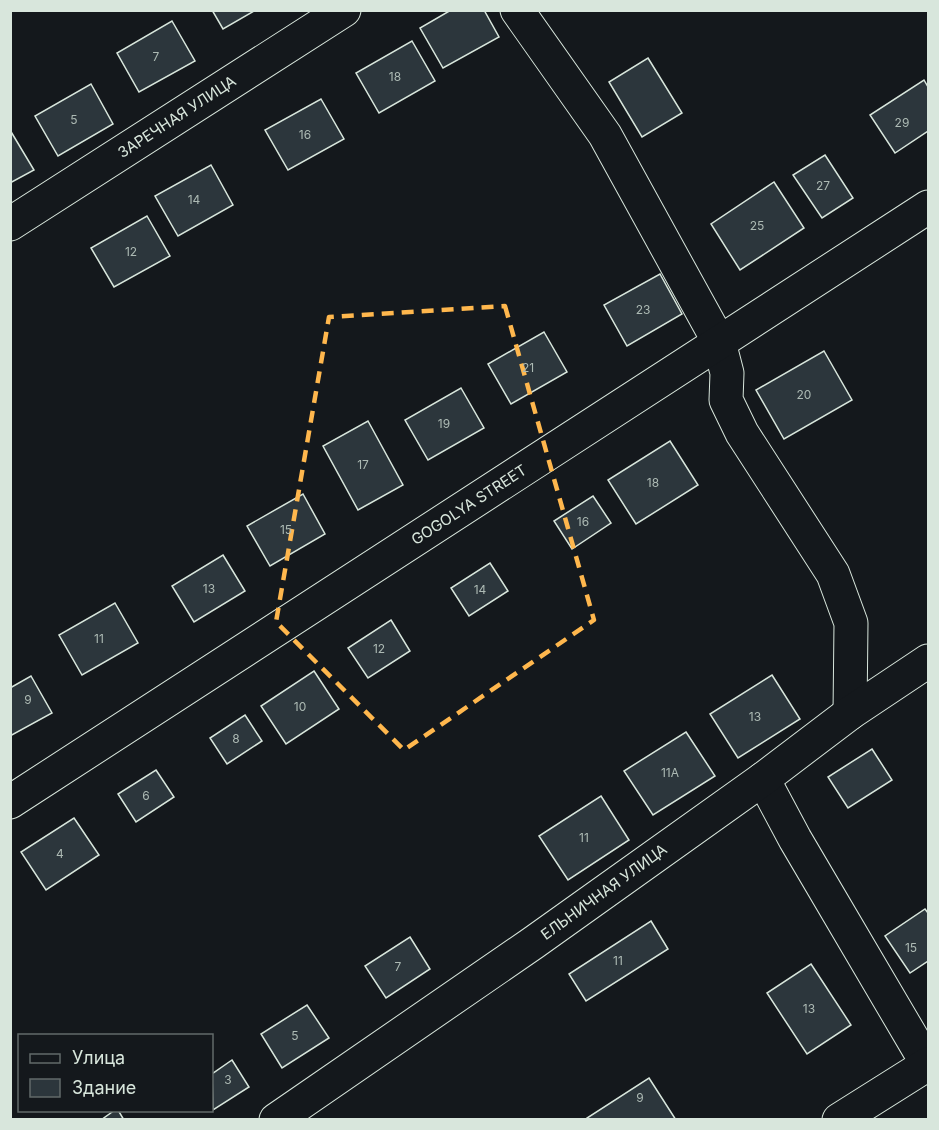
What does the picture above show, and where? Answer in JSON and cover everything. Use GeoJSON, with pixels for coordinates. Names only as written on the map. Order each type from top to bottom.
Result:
{"type":"FeatureCollection","features":[{"type":"Feature","properties":{"kind":"street","name":"ЗАРЕЧНАЯ УЛИЦА"},"geometry":{"type":"LineString","coordinates":[[10,224],[344,10]]}},
{"type":"Feature","properties":{"kind":"street"},"geometry":{"type":"LineString","coordinates":[[517,10],[605,135],[719,342],[727,373],[726,400],[742,433],[833,574],[851,623],[850,713]]}},
{"type":"Feature","properties":{"kind":"street","name":"GOGOLYA STREET"},"geometry":{"type":"LineString","coordinates":[[10,802],[928,207]]}},
{"type":"Feature","properties":{"kind":"street","name":"ЕЛЬНИЧНАЯ УЛИЦА"},"geometry":{"type":"LineString","coordinates":[[276,1119],[532,943],[850,713],[928,662]]}},
{"type":"Feature","properties":{"kind":"street"},"geometry":{"type":"LineString","coordinates":[[763,778],[795,839],[928,1064],[839,1119]]}},
{"type":"Feature","properties":{"kind":"highlighted area"},"geometry":{"type":"Polygon","coordinates":[[[505,306],[594,620],[404,750],[276,622],[329,317],[505,306]]]}},
{"type":"Feature","properties":{"kind":"building"},"geometry":{"type":"Polygon","coordinates":[[[212,10],[256,10],[223,29],[212,10]]]}},
{"type":"Feature","properties":{"kind":"building"},"geometry":{"type":"Polygon","coordinates":[[[451,10],[484,10],[499,37],[443,68],[420,28],[451,10]]]}},
{"type":"Feature","properties":{"kind":"building"},"geometry":{"type":"Polygon","coordinates":[[[172,21],[195,61],[139,92],[117,53],[172,21]]]}},
{"type":"Feature","properties":{"kind":"building"},"geometry":{"type":"Polygon","coordinates":[[[412,41],[435,81],[379,113],[356,73],[412,41]]]}},
{"type":"Feature","properties":{"kind":"building"},"geometry":{"type":"Polygon","coordinates":[[[648,58],[682,113],[642,137],[609,82],[648,58]]]}},
{"type":"Feature","properties":{"kind":"building"},"geometry":{"type":"Polygon","coordinates":[[[924,80],[928,87],[928,131],[895,153],[870,115],[924,80]]]}},
{"type":"Feature","properties":{"kind":"building"},"geometry":{"type":"Polygon","coordinates":[[[91,84],[113,124],[58,156],[35,116],[91,84]]]}},
{"type":"Feature","properties":{"kind":"building"},"geometry":{"type":"Polygon","coordinates":[[[321,99],[344,139],[288,170],[265,130],[321,99]]]}},
{"type":"Feature","properties":{"kind":"building"},"geometry":{"type":"Polygon","coordinates":[[[10,130],[34,170],[10,183],[10,130]]]}},
{"type":"Feature","properties":{"kind":"building"},"geometry":{"type":"Polygon","coordinates":[[[825,155],[853,198],[822,218],[793,175],[825,155]]]}},
{"type":"Feature","properties":{"kind":"building"},"geometry":{"type":"Polygon","coordinates":[[[211,165],[233,205],[178,236],[155,196],[211,165]]]}},
{"type":"Feature","properties":{"kind":"building"},"geometry":{"type":"Polygon","coordinates":[[[774,182],[804,228],[740,270],[711,224],[774,182]]]}},
{"type":"Feature","properties":{"kind":"building"},"geometry":{"type":"Polygon","coordinates":[[[147,216],[170,256],[114,287],[91,248],[147,216]]]}},
{"type":"Feature","properties":{"kind":"building"},"geometry":{"type":"Polygon","coordinates":[[[660,274],[682,314],[627,346],[604,305],[660,274]]]}},
{"type":"Feature","properties":{"kind":"building"},"geometry":{"type":"Polygon","coordinates":[[[544,332],[567,372],[511,404],[488,364],[544,332]]]}},
{"type":"Feature","properties":{"kind":"building"},"geometry":{"type":"Polygon","coordinates":[[[824,351],[852,400],[784,439],[756,390],[824,351]]]}},
{"type":"Feature","properties":{"kind":"building"},"geometry":{"type":"Polygon","coordinates":[[[461,388],[484,428],[428,460],[405,420],[461,388]]]}},
{"type":"Feature","properties":{"kind":"building"},"geometry":{"type":"Polygon","coordinates":[[[368,421],[403,485],[358,510],[323,446],[368,421]]]}},
{"type":"Feature","properties":{"kind":"building"},"geometry":{"type":"Polygon","coordinates":[[[670,441],[698,485],[636,524],[608,480],[670,441]]]}},
{"type":"Feature","properties":{"kind":"building"},"geometry":{"type":"Polygon","coordinates":[[[303,494],[325,534],[270,566],[247,526],[303,494]]]}},
{"type":"Feature","properties":{"kind":"building"},"geometry":{"type":"Polygon","coordinates":[[[593,496],[611,523],[572,549],[554,521],[593,496]]]}},
{"type":"Feature","properties":{"kind":"building"},"geometry":{"type":"Polygon","coordinates":[[[223,555],[245,591],[194,622],[172,586],[223,555]]]}},
{"type":"Feature","properties":{"kind":"building"},"geometry":{"type":"Polygon","coordinates":[[[490,563],[508,591],[469,616],[451,588],[490,563]]]}},
{"type":"Feature","properties":{"kind":"building"},"geometry":{"type":"Polygon","coordinates":[[[115,603],[138,643],[82,675],[59,635],[115,603]]]}},
{"type":"Feature","properties":{"kind":"building"},"geometry":{"type":"Polygon","coordinates":[[[391,620],[410,651],[368,678],[348,648],[391,620]]]}},
{"type":"Feature","properties":{"kind":"building"},"geometry":{"type":"Polygon","coordinates":[[[314,671],[339,709],[286,744],[261,706],[314,671]]]}},
{"type":"Feature","properties":{"kind":"building"},"geometry":{"type":"Polygon","coordinates":[[[772,675],[800,719],[738,758],[710,714],[772,675]]]}},
{"type":"Feature","properties":{"kind":"building"},"geometry":{"type":"Polygon","coordinates":[[[31,676],[52,713],[10,736],[10,688],[31,676]]]}},
{"type":"Feature","properties":{"kind":"building"},"geometry":{"type":"Polygon","coordinates":[[[245,715],[262,741],[227,764],[210,738],[245,715]]]}},
{"type":"Feature","properties":{"kind":"building"},"geometry":{"type":"Polygon","coordinates":[[[686,732],[715,776],[653,815],[624,771],[686,732]]]}},
{"type":"Feature","properties":{"kind":"building"},"geometry":{"type":"Polygon","coordinates":[[[872,749],[892,780],[848,808],[828,777],[872,749]]]}},
{"type":"Feature","properties":{"kind":"building"},"geometry":{"type":"Polygon","coordinates":[[[156,770],[174,797],[136,822],[118,794],[156,770]]]}},
{"type":"Feature","properties":{"kind":"building"},"geometry":{"type":"Polygon","coordinates":[[[601,796],[629,840],[568,880],[539,836],[601,796]]]}},
{"type":"Feature","properties":{"kind":"building"},"geometry":{"type":"Polygon","coordinates":[[[74,818],[99,855],[46,890],[21,852],[74,818]]]}},
{"type":"Feature","properties":{"kind":"building"},"geometry":{"type":"Polygon","coordinates":[[[925,909],[928,913],[928,961],[910,973],[885,936],[925,909]]]}},
{"type":"Feature","properties":{"kind":"building"},"geometry":{"type":"Polygon","coordinates":[[[651,921],[668,949],[586,1001],[569,974],[651,921]]]}},
{"type":"Feature","properties":{"kind":"building"},"geometry":{"type":"Polygon","coordinates":[[[410,937],[430,969],[386,998],[365,966],[410,937]]]}},
{"type":"Feature","properties":{"kind":"building"},"geometry":{"type":"Polygon","coordinates":[[[811,964],[851,1025],[807,1054],[767,993],[811,964]]]}},
{"type":"Feature","properties":{"kind":"building"},"geometry":{"type":"Polygon","coordinates":[[[307,1005],[329,1038],[282,1068],[261,1034],[307,1005]]]}},
{"type":"Feature","properties":{"kind":"building"},"geometry":{"type":"Polygon","coordinates":[[[232,1060],[249,1087],[213,1110],[213,1073],[232,1060]]]}},
{"type":"Feature","properties":{"kind":"building"},"geometry":{"type":"Polygon","coordinates":[[[649,1078],[676,1120],[588,1120],[587,1118],[649,1078]]]}},
{"type":"Feature","properties":{"kind":"building"},"geometry":{"type":"Polygon","coordinates":[[[112,1112],[119,1112],[124,1120],[101,1120],[112,1112]]]}}]}
